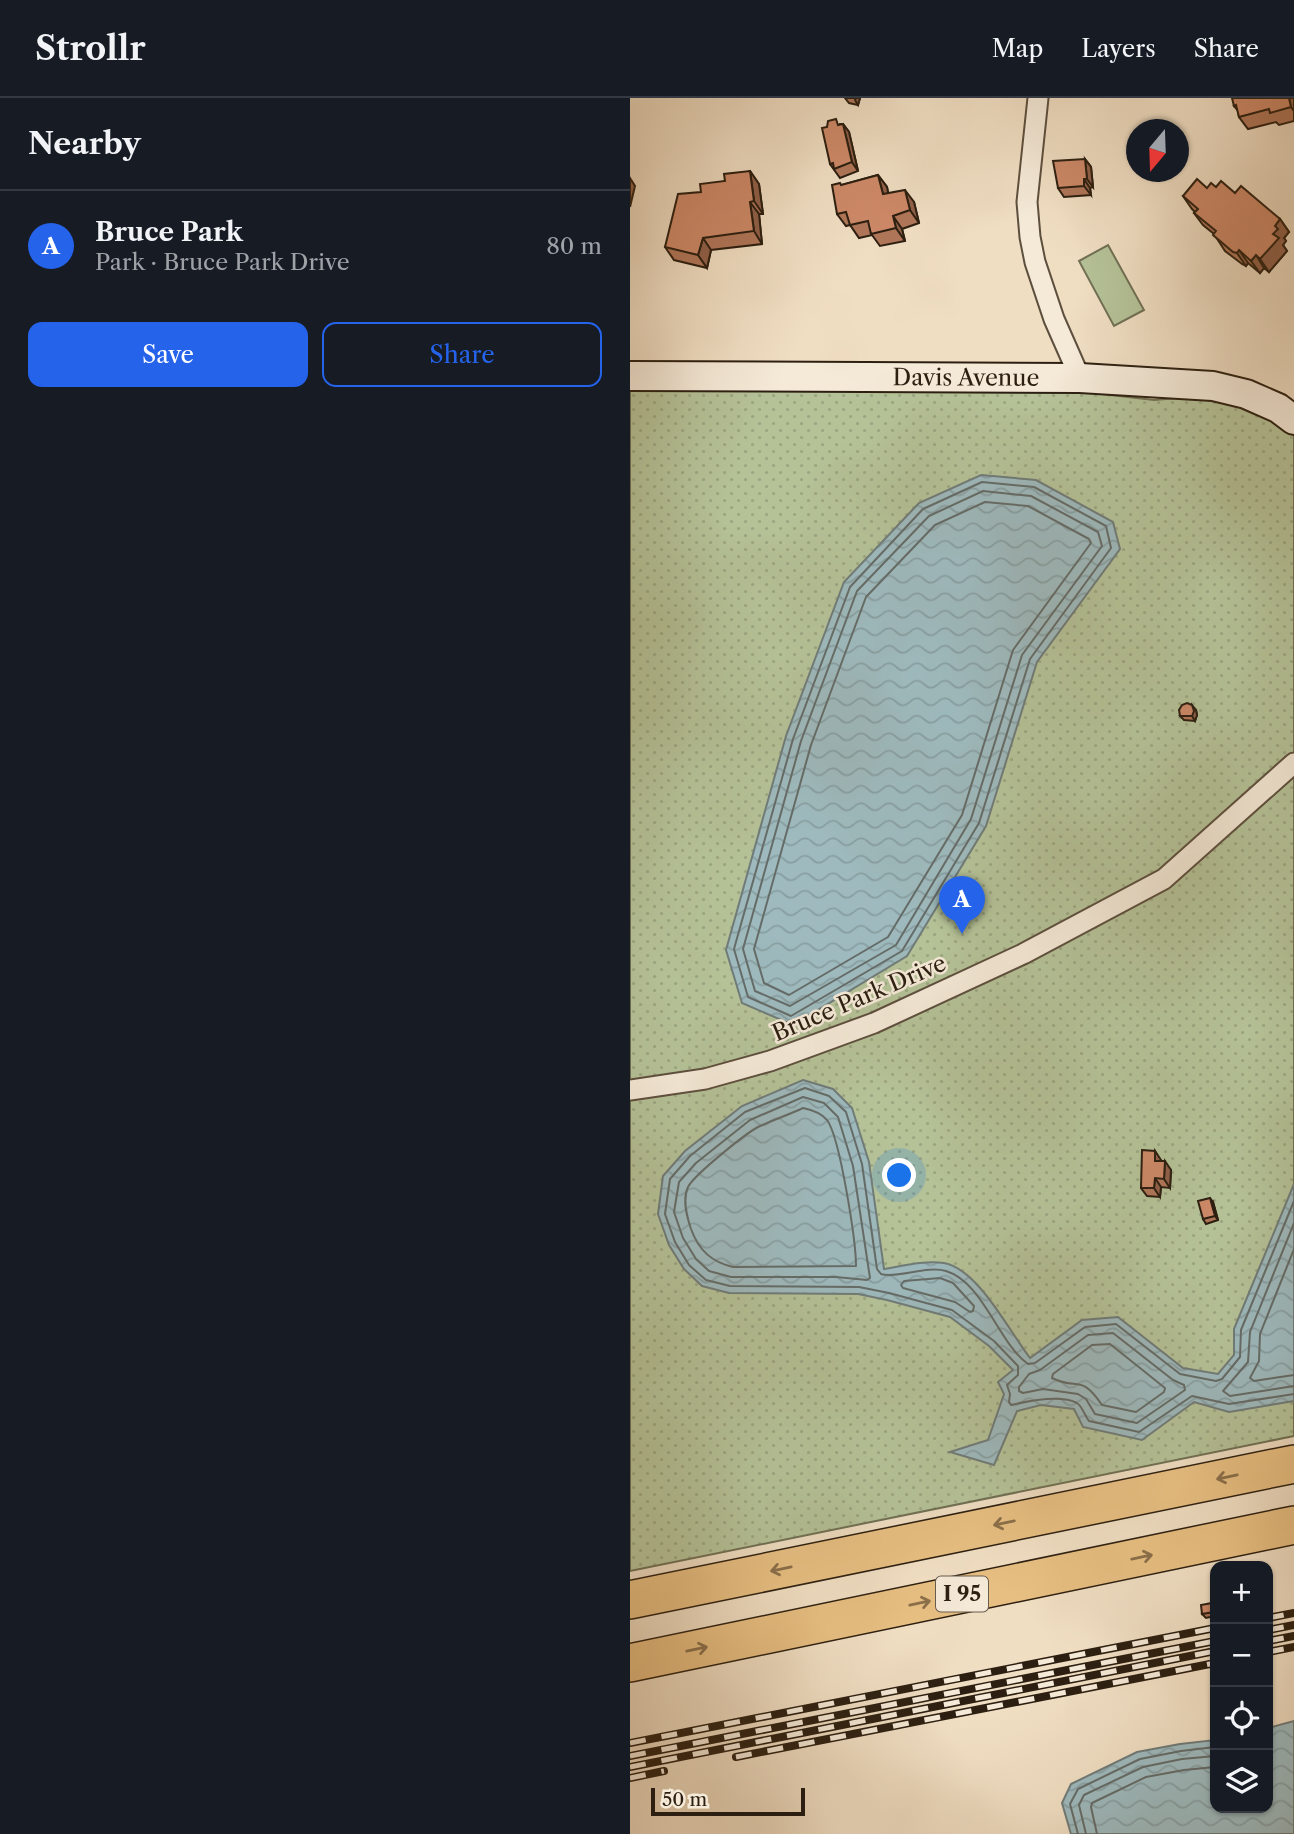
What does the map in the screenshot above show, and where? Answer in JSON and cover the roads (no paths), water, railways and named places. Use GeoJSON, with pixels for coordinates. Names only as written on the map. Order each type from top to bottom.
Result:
{"type":"FeatureCollection","features":[{"type":"Feature","properties":{"kind":"highway"},"geometry":{"type":"LineString","coordinates":[[630,1600],[1294,1464]]}},
{"type":"Feature","properties":{"kind":"highway","name":"I 95"},"geometry":{"type":"LineString","coordinates":[[630,1662],[1294,1525]]}},
{"type":"Feature","properties":{"kind":"main road","name":"Davis Avenue"},"geometry":{"type":"LineString","coordinates":[[630,376],[1080,378],[1213,386],[1246,394],[1278,408],[1294,420]]}},
{"type":"Feature","properties":{"kind":"street"},"geometry":{"type":"LineString","coordinates":[[1038,98],[1027,202],[1030,237],[1035,262],[1054,319],[1080,378]]}},
{"type":"Feature","properties":{"kind":"street","name":"Bruce Park Drive"},"geometry":{"type":"LineString","coordinates":[[630,1090],[705,1079],[782,1057],[874,1023],[1023,954],[1164,879],[1294,763]]}},
{"type":"Feature","properties":{"kind":"water"},"geometry":{"type":"Polygon","coordinates":[[[981,475],[1036,480],[1113,522],[1120,549],[1037,662],[986,826],[907,956],[793,1025],[742,1003],[726,950],[786,736],[844,582],[919,503],[981,475]]]}},
{"type":"Feature","properties":{"kind":"water"},"geometry":{"type":"Polygon","coordinates":[[[803,1080],[833,1089],[852,1108],[869,1162],[884,1269],[929,1262],[944,1263],[957,1268],[981,1289],[1030,1358],[1082,1320],[1118,1317],[1183,1368],[1218,1374],[1234,1355],[1234,1329],[1294,1184],[1294,1401],[1229,1412],[1194,1402],[1142,1440],[1083,1427],[1074,1409],[1041,1405],[1017,1411],[994,1465],[950,1452],[988,1440],[1004,1394],[998,1382],[1013,1370],[989,1346],[950,1317],[858,1294],[729,1293],[702,1286],[684,1269],[669,1245],[658,1214],[663,1176],[685,1151],[742,1106],[803,1080]]]}},
{"type":"Feature","properties":{"kind":"water"},"geometry":{"type":"Polygon","coordinates":[[[1294,1721],[1294,1834],[1071,1834],[1062,1803],[1071,1784],[1137,1752],[1210,1741],[1210,1813],[1273,1813],[1273,1727],[1294,1721]]]}},
{"type":"Feature","properties":{"kind":"railway"},"geometry":{"type":"LineString","coordinates":[[1273,1617],[1294,1613]]}},
{"type":"Feature","properties":{"kind":"railway"},"geometry":{"type":"LineString","coordinates":[[1273,1629],[1294,1625]]}},
{"type":"Feature","properties":{"kind":"railway"},"geometry":{"type":"LineString","coordinates":[[630,1743],[1210,1629]]}},
{"type":"Feature","properties":{"kind":"railway"},"geometry":{"type":"LineString","coordinates":[[1273,1640],[1294,1636]]}},
{"type":"Feature","properties":{"kind":"railway"},"geometry":{"type":"LineString","coordinates":[[630,1756],[1210,1642]]}},
{"type":"Feature","properties":{"kind":"railway"},"geometry":{"type":"LineString","coordinates":[[1273,1651],[1294,1647]]}},
{"type":"Feature","properties":{"kind":"railway"},"geometry":{"type":"LineString","coordinates":[[630,1767],[1210,1652]]}},
{"type":"Feature","properties":{"kind":"railway"},"geometry":{"type":"LineString","coordinates":[[736,1757],[1210,1664]]}},
{"type":"Feature","properties":{"kind":"railway"},"geometry":{"type":"LineString","coordinates":[[630,1778],[664,1771]]}},
{"type":"Feature","properties":{"kind":"place","name":"Bruce Park"},"geometry":{"type":"Point","coordinates":[962,934]}}]}
